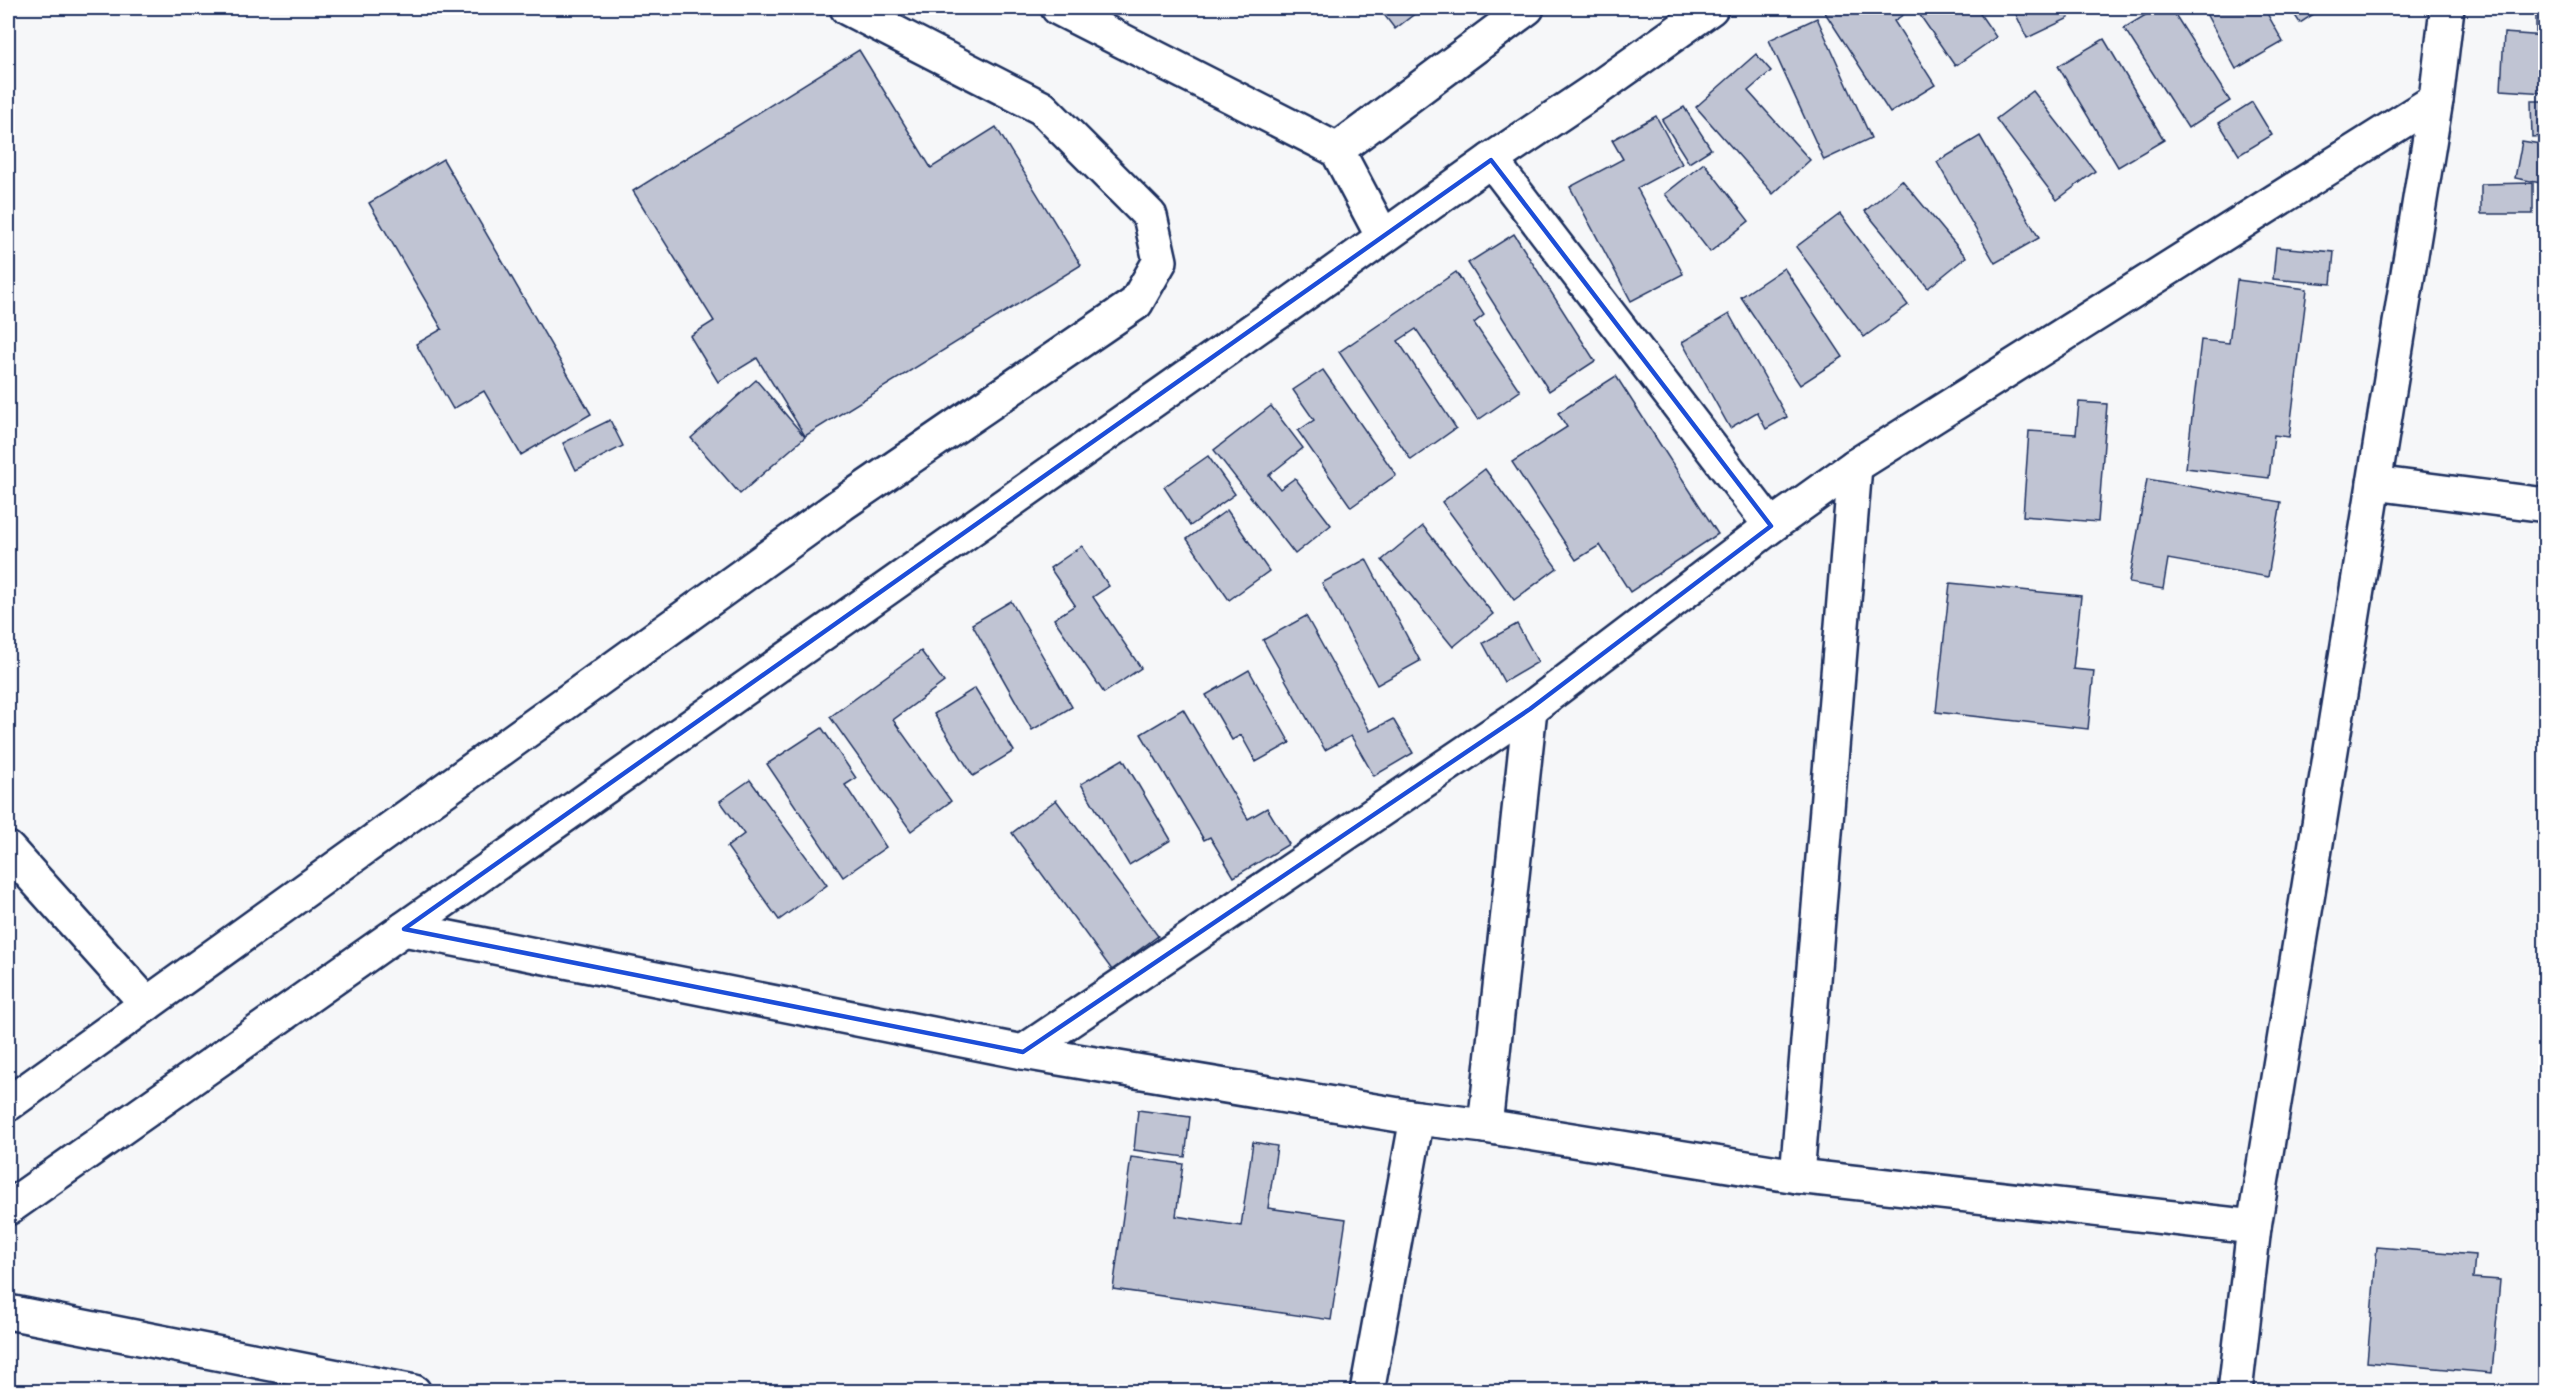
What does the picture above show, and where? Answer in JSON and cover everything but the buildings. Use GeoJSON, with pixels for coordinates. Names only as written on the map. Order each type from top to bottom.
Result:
{"type":"FeatureCollection","features":[{"type":"Feature","properties":{"kind":"street"},"geometry":{"type":"LineString","coordinates":[[8,1104],[832,511],[1136,303],[1160,261],[1150,216],[1042,108],[847,8]]}},
{"type":"Feature","properties":{"kind":"street"},"geometry":{"type":"LineString","coordinates":[[1058,8],[1337,150],[1383,237]]}},
{"type":"Feature","properties":{"kind":"street"},"geometry":{"type":"LineString","coordinates":[[1337,150],[1527,8]]}},
{"type":"Feature","properties":{"kind":"street"},"geometry":{"type":"LineString","coordinates":[[8,1208],[1491,160],[1711,8]]}},
{"type":"Feature","properties":{"kind":"street"},"geometry":{"type":"LineString","coordinates":[[2235,1392],[2254,1227],[2436,100],[2447,8]]}},
{"type":"Feature","properties":{"kind":"street"},"geometry":{"type":"LineString","coordinates":[[1023,1052],[1530,709],[1771,526],[1855,466],[2436,100]]}},
{"type":"Feature","properties":{"kind":"street"},"geometry":{"type":"LineString","coordinates":[[1491,160],[1771,526]]}},
{"type":"Feature","properties":{"kind":"street"},"geometry":{"type":"LineString","coordinates":[[1797,1176],[1855,466]]}},
{"type":"Feature","properties":{"kind":"street"},"geometry":{"type":"LineString","coordinates":[[2374,483],[2546,505]]}},
{"type":"Feature","properties":{"kind":"street"},"geometry":{"type":"LineString","coordinates":[[1485,1126],[1530,709]]}},
{"type":"Feature","properties":{"kind":"street"},"geometry":{"type":"LineString","coordinates":[[8,849],[147,1004]]}},
{"type":"Feature","properties":{"kind":"street"},"geometry":{"type":"LineString","coordinates":[[404,929],[1023,1052],[1417,1118],[1485,1126],[1797,1176],[2254,1227]]}},
{"type":"Feature","properties":{"kind":"street"},"geometry":{"type":"LineString","coordinates":[[1367,1392],[1417,1118]]}},
{"type":"Feature","properties":{"kind":"street"},"geometry":{"type":"LineString","coordinates":[[8,1312],[414,1392]]}},
{"type":"Feature","properties":{"kind":"highlighted area"},"geometry":{"type":"Polygon","coordinates":[[[1491,160],[1771,526],[1530,709],[1023,1052],[404,929],[1491,160]]]}}]}
